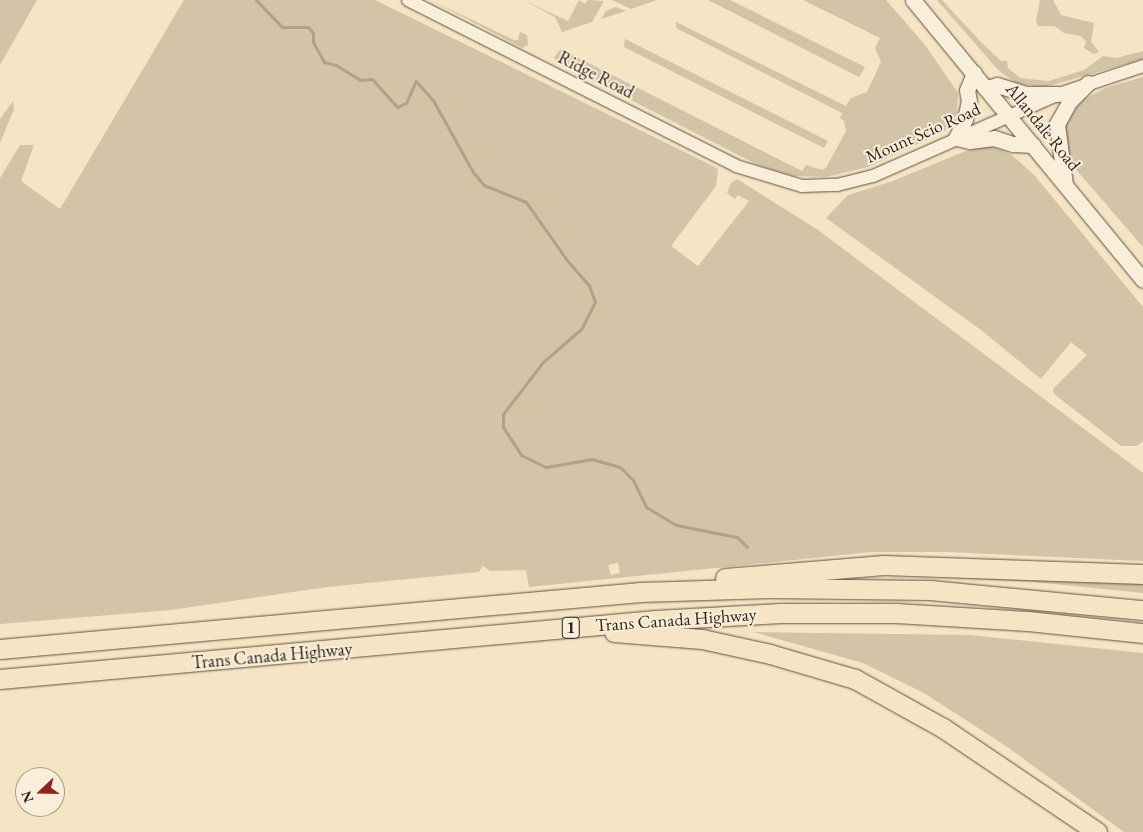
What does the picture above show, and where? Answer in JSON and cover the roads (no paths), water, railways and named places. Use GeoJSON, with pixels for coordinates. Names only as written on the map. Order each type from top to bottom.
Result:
{"type":"FeatureCollection","features":[{"type":"Feature","properties":{"kind":"highway"},"geometry":{"type":"LineString","coordinates":[[640,592],[648,586],[883,565],[1143,574]]}},
{"type":"Feature","properties":{"kind":"highway","name":"Trans Canada Highway"},"geometry":{"type":"LineString","coordinates":[[0,649],[640,592],[770,588],[910,590],[1046,599],[1143,610]]}},
{"type":"Feature","properties":{"kind":"highway","name":"Trans Canada Highway"},"geometry":{"type":"LineString","coordinates":[[0,680],[580,627],[781,613],[896,613],[1028,621],[1143,633]]}},
{"type":"Feature","properties":{"kind":"highway"},"geometry":{"type":"LineString","coordinates":[[580,627],[702,639],[770,654],[855,679],[943,728],[1097,832]]}},
{"type":"Feature","properties":{"kind":"main road","name":"Allandale Road"},"geometry":{"type":"LineString","coordinates":[[913,0],[1143,280]]}},
{"type":"Feature","properties":{"kind":"main road"},"geometry":{"type":"LineString","coordinates":[[974,73],[967,90],[969,101],[965,120],[956,138],[970,141],[994,138],[1013,144],[1033,145]]}},
{"type":"Feature","properties":{"kind":"main road"},"geometry":{"type":"LineString","coordinates":[[1065,184],[1057,124],[1069,102],[1088,83]]}},
{"type":"Feature","properties":{"kind":"main road"},"geometry":{"type":"LineString","coordinates":[[986,88],[997,86],[1027,94],[1059,94]]}},
{"type":"Feature","properties":{"kind":"street","name":"Ridge Road"},"geometry":{"type":"LineString","coordinates":[[408,0],[736,166],[770,179]]}},
{"type":"Feature","properties":{"kind":"street","name":"Mount Scio Road"},"geometry":{"type":"LineString","coordinates":[[770,179],[802,186],[853,182],[1008,114],[1088,83],[1143,66]]}},
{"type":"Feature","properties":{"kind":"waterway"},"geometry":{"type":"LineString","coordinates":[[256,0],[282,27],[308,27],[313,33],[313,42],[324,62],[336,65],[360,80],[372,79],[397,107],[406,103],[416,81],[434,102],[473,172],[484,185],[526,202],[566,259],[589,285],[595,302],[581,329],[543,362],[503,414],[503,427],[521,455],[546,467],[592,459],[620,467],[633,480],[646,507],[676,525],[737,537],[747,547]]}}]}
